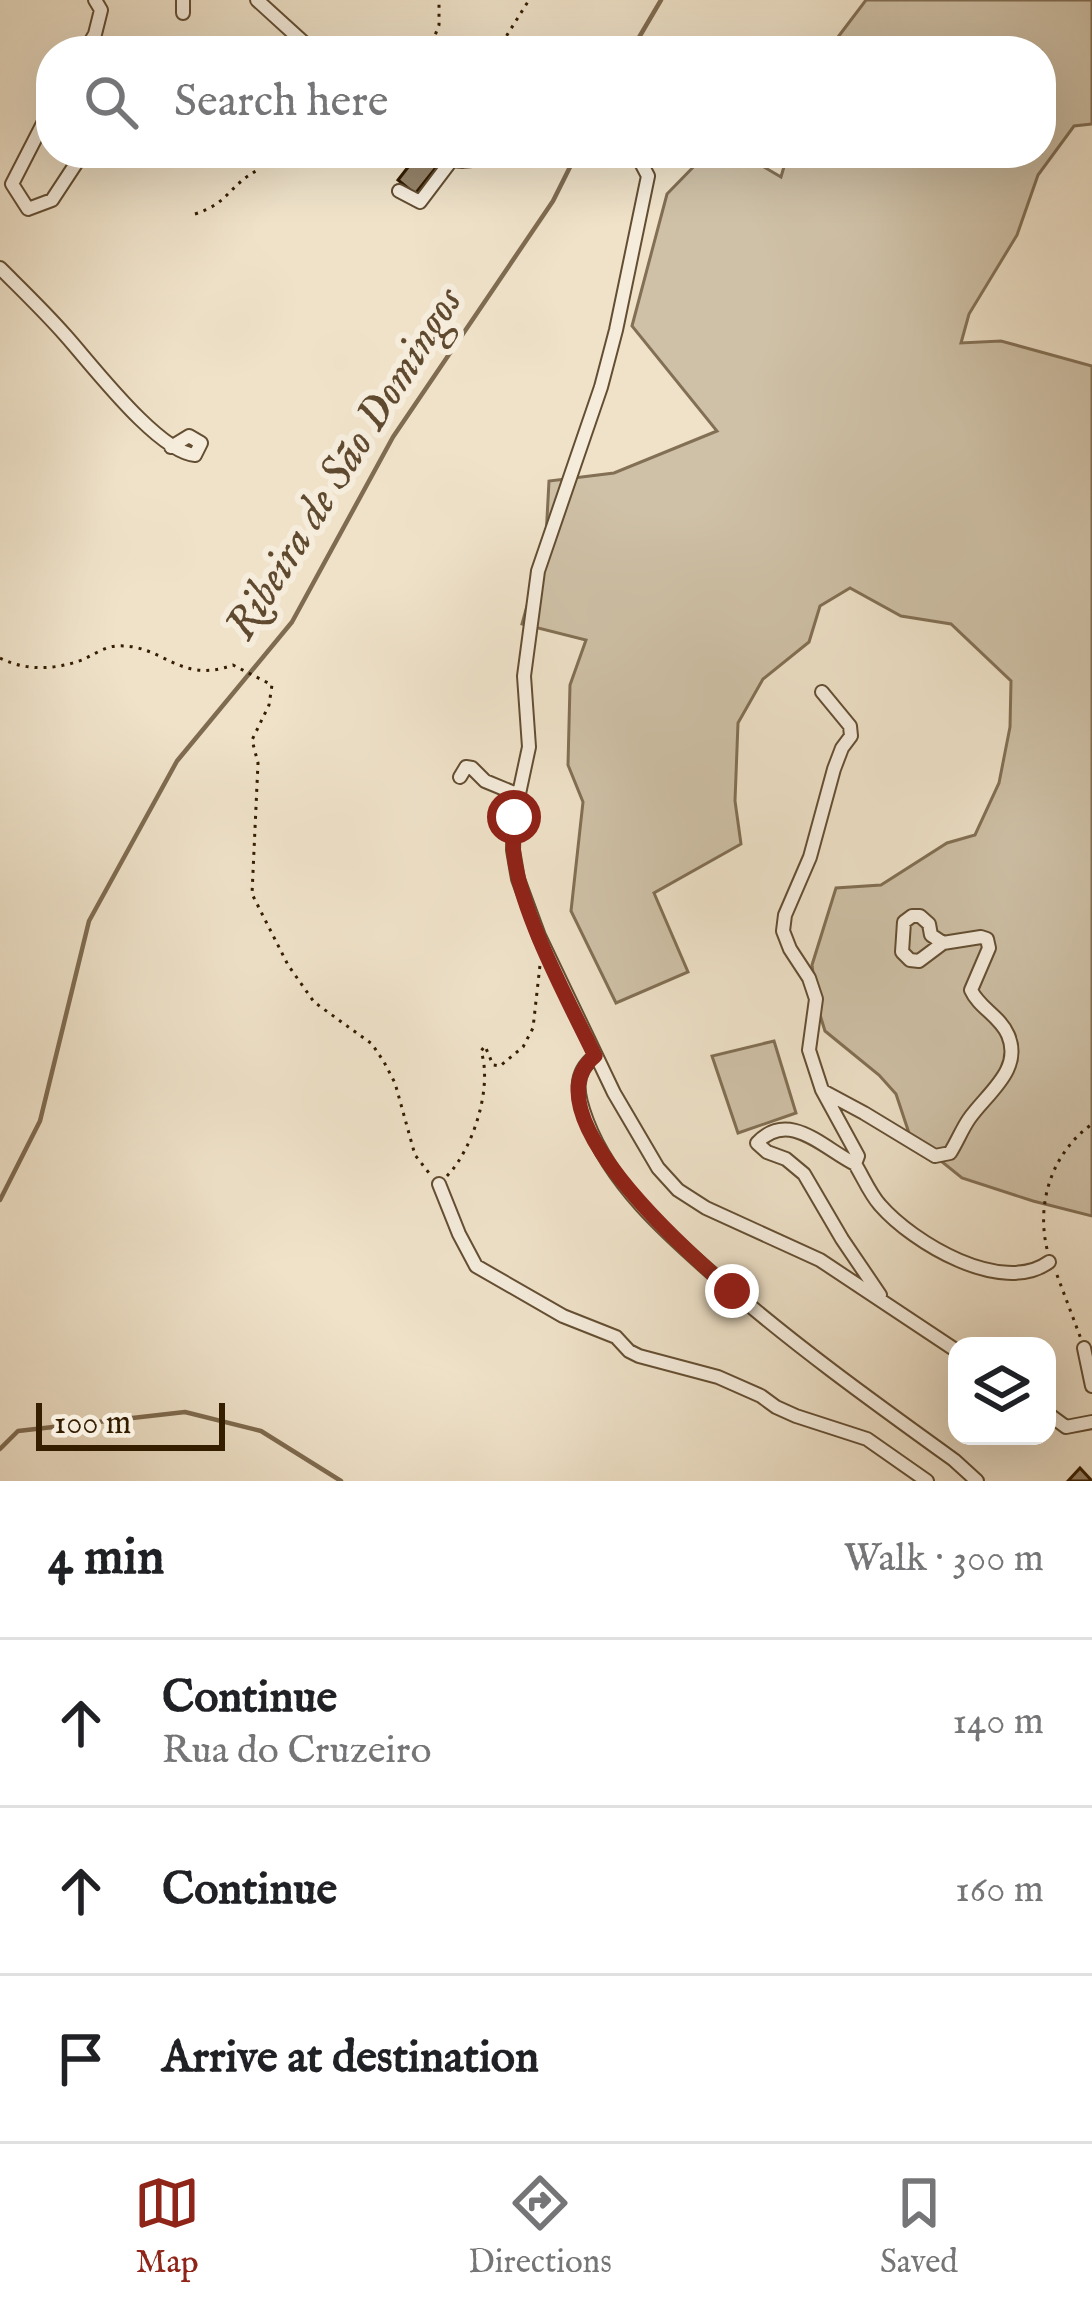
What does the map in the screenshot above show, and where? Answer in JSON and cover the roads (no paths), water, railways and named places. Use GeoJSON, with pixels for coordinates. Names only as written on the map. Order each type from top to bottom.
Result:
{"type":"FeatureCollection","features":[{"type":"Feature","properties":{"kind":"street"},"geometry":{"type":"LineString","coordinates":[[94,0],[101,10],[94,36]]}},
{"type":"Feature","properties":{"kind":"street"},"geometry":{"type":"LineString","coordinates":[[257,0],[297,36]]}},
{"type":"Feature","properties":{"kind":"street"},"geometry":{"type":"LineString","coordinates":[[36,137],[12,184],[28,209],[52,200],[73,168]]}},
{"type":"Feature","properties":{"kind":"street"},"geometry":{"type":"LineString","coordinates":[[399,191],[420,202],[446,168]]}},
{"type":"Feature","properties":{"kind":"street"},"geometry":{"type":"LineString","coordinates":[[642,168],[648,176],[616,330],[538,571],[524,676],[529,747],[514,817],[518,879],[595,1056],[658,1168],[677,1190],[820,1260],[948,1345]]}},
{"type":"Feature","properties":{"kind":"street"},"geometry":{"type":"LineString","coordinates":[[0,268],[116,395],[172,447]]}},
{"type":"Feature","properties":{"kind":"street"},"geometry":{"type":"LineString","coordinates":[[821,692],[850,727],[851,736],[834,769],[783,931],[816,999],[809,1050],[822,1090],[855,1147],[855,1164]]}},
{"type":"Feature","properties":{"kind":"street"},"geometry":{"type":"LineString","coordinates":[[460,776],[472,767],[485,782],[519,795]]}},
{"type":"Feature","properties":{"kind":"street"},"geometry":{"type":"LineString","coordinates":[[822,1090],[935,1156],[950,1153],[967,1121],[1010,1066],[1011,1039],[970,990],[989,948],[987,939],[943,943]]}},
{"type":"Feature","properties":{"kind":"street"},"geometry":{"type":"LineString","coordinates":[[595,1056],[579,1076],[581,1106],[602,1152],[632,1195],[772,1326],[977,1481]]}},
{"type":"Feature","properties":{"kind":"street"},"geometry":{"type":"LineString","coordinates":[[884,1301],[804,1174],[757,1143],[768,1132],[789,1127],[855,1164],[877,1203],[938,1252],[987,1271],[1037,1270],[1049,1262]]}},
{"type":"Feature","properties":{"kind":"street"},"geometry":{"type":"LineString","coordinates":[[436,1181],[476,1266],[562,1316],[616,1337],[639,1356],[718,1377],[796,1416],[867,1439],[927,1481]]}},
{"type":"Feature","properties":{"kind":"street"},"geometry":{"type":"LineString","coordinates":[[1084,1348],[1092,1386]]}},
{"type":"Feature","properties":{"kind":"street"},"geometry":{"type":"LineString","coordinates":[[1056,1420],[1066,1427],[1092,1422]]}},
{"type":"Feature","properties":{"kind":"waterway","name":"Ribeira de São Domingos"},"geometry":{"type":"LineString","coordinates":[[640,36],[661,0]]}},
{"type":"Feature","properties":{"kind":"waterway","name":"Ribeira de São Domingos"},"geometry":{"type":"LineString","coordinates":[[0,1200],[40,1121],[89,921],[177,761],[292,622],[393,437],[553,201],[570,168]]}},
{"type":"Feature","properties":{"kind":"waterway"},"geometry":{"type":"LineString","coordinates":[[0,1449],[18,1431],[185,1412],[261,1431],[341,1481]]}}]}
